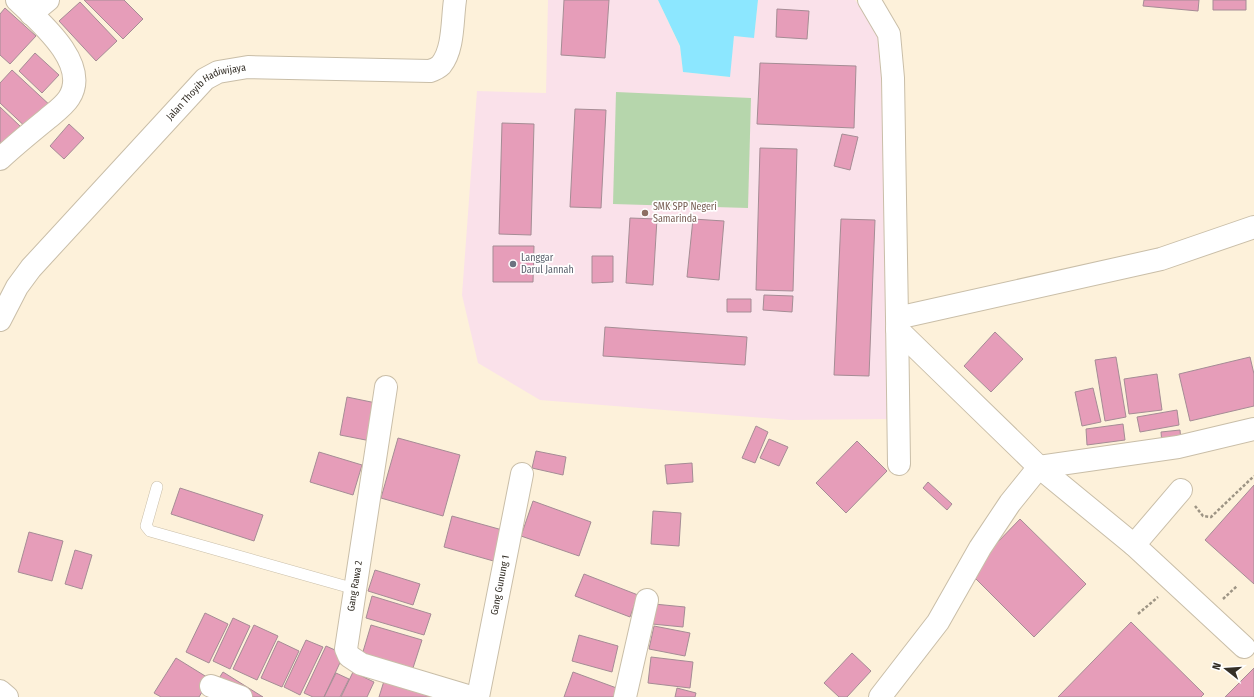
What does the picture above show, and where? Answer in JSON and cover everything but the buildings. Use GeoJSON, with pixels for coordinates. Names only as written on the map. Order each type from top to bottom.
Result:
{"type":"FeatureCollection","features":[{"type":"Feature","properties":{"kind":"street"},"geometry":{"type":"LineString","coordinates":[[0,159],[70,97],[75,76],[72,64],[64,49],[24,7],[48,0]]}},
{"type":"Feature","properties":{"kind":"street","name":"Jalan Thoyib Hadiwijaya"},"geometry":{"type":"LineString","coordinates":[[0,320],[17,288],[31,268],[205,80],[218,72],[248,67],[430,71],[440,67],[446,57],[450,44],[455,0]]}},
{"type":"Feature","properties":{"kind":"street"},"geometry":{"type":"LineString","coordinates":[[869,0],[889,34],[893,78],[899,464]]}},
{"type":"Feature","properties":{"kind":"street"},"geometry":{"type":"LineString","coordinates":[[897,324],[1160,259],[1254,227]]}},
{"type":"Feature","properties":{"kind":"street"},"geometry":{"type":"LineString","coordinates":[[897,324],[1039,467],[1134,545],[1244,647]]}},
{"type":"Feature","properties":{"kind":"street","name":"Gang Rawa 2"},"geometry":{"type":"LineString","coordinates":[[386,387],[346,643],[349,656],[361,664],[471,697]]}},
{"type":"Feature","properties":{"kind":"street"},"geometry":{"type":"LineString","coordinates":[[880,697],[938,622],[980,548],[1010,503],[1039,467],[1178,447],[1254,429]]}},
{"type":"Feature","properties":{"kind":"street","name":"Gang Gunung 1"},"geometry":{"type":"LineString","coordinates":[[478,697],[522,474]]}},
{"type":"Feature","properties":{"kind":"street"},"geometry":{"type":"LineString","coordinates":[[1134,545],[1181,490]]}},
{"type":"Feature","properties":{"kind":"street"},"geometry":{"type":"LineString","coordinates":[[625,697],[647,600]]}},
{"type":"Feature","properties":{"kind":"street"},"geometry":{"type":"LineString","coordinates":[[211,686],[241,697]]}},
{"type":"Feature","properties":{"kind":"street"},"geometry":{"type":"LineString","coordinates":[[0,691],[7,697]]}},
{"type":"Feature","properties":{"kind":"lane"},"geometry":{"type":"LineString","coordinates":[[157,487],[146,526],[150,531],[355,589]]}},
{"type":"Feature","properties":{"kind":"path"},"geometry":{"type":"LineString","coordinates":[[1181,490],[1203,516],[1208,518],[1217,512],[1254,476]]}},
{"type":"Feature","properties":{"kind":"shaded area","name":"SMK SPP Negeri Samarinda"},"geometry":{"type":"Polygon","coordinates":[[[548,0],[564,0],[561,55],[605,58],[609,0],[658,0],[680,47],[683,72],[729,77],[734,36],[754,37],[758,0],[855,0],[880,29],[890,419],[790,420],[540,400],[478,363],[462,295],[477,91],[546,93],[548,0]],[[777,10],[776,37],[808,38],[809,11],[777,10]],[[760,63],[758,124],[854,128],[856,66],[760,63]],[[575,109],[570,207],[600,208],[606,110],[575,109]],[[502,123],[499,234],[531,234],[534,124],[502,123]],[[842,134],[834,166],[857,137],[842,134]],[[630,218],[626,283],[653,285],[657,220],[630,218]],[[693,219],[687,277],[718,280],[724,222],[693,219]],[[841,219],[834,374],[869,376],[875,220],[841,219]],[[493,246],[493,282],[533,281],[534,246],[493,246]],[[592,256],[592,282],[613,282],[613,256],[592,256]],[[764,295],[763,310],[792,312],[793,296],[764,295]],[[727,299],[727,312],[751,312],[751,299],[727,299]],[[605,327],[603,356],[745,365],[747,337],[605,327]]]}},
{"type":"Feature","properties":{"kind":"green space"},"geometry":{"type":"Polygon","coordinates":[[[616,92],[751,98],[748,208],[613,204],[616,92]]]}},
{"type":"Feature","properties":{"kind":"water"},"geometry":{"type":"Polygon","coordinates":[[[658,0],[758,0],[754,38],[734,36],[730,77],[683,72],[680,46],[658,0]]]}},
{"type":"Feature","properties":{"kind":"place","name":"SMK SPP Negeri Samarinda"},"geometry":{"type":"Point","coordinates":[645,213]}},
{"type":"Feature","properties":{"kind":"place","name":"Langgar Darul Jannah"},"geometry":{"type":"Point","coordinates":[513,264]}}]}
